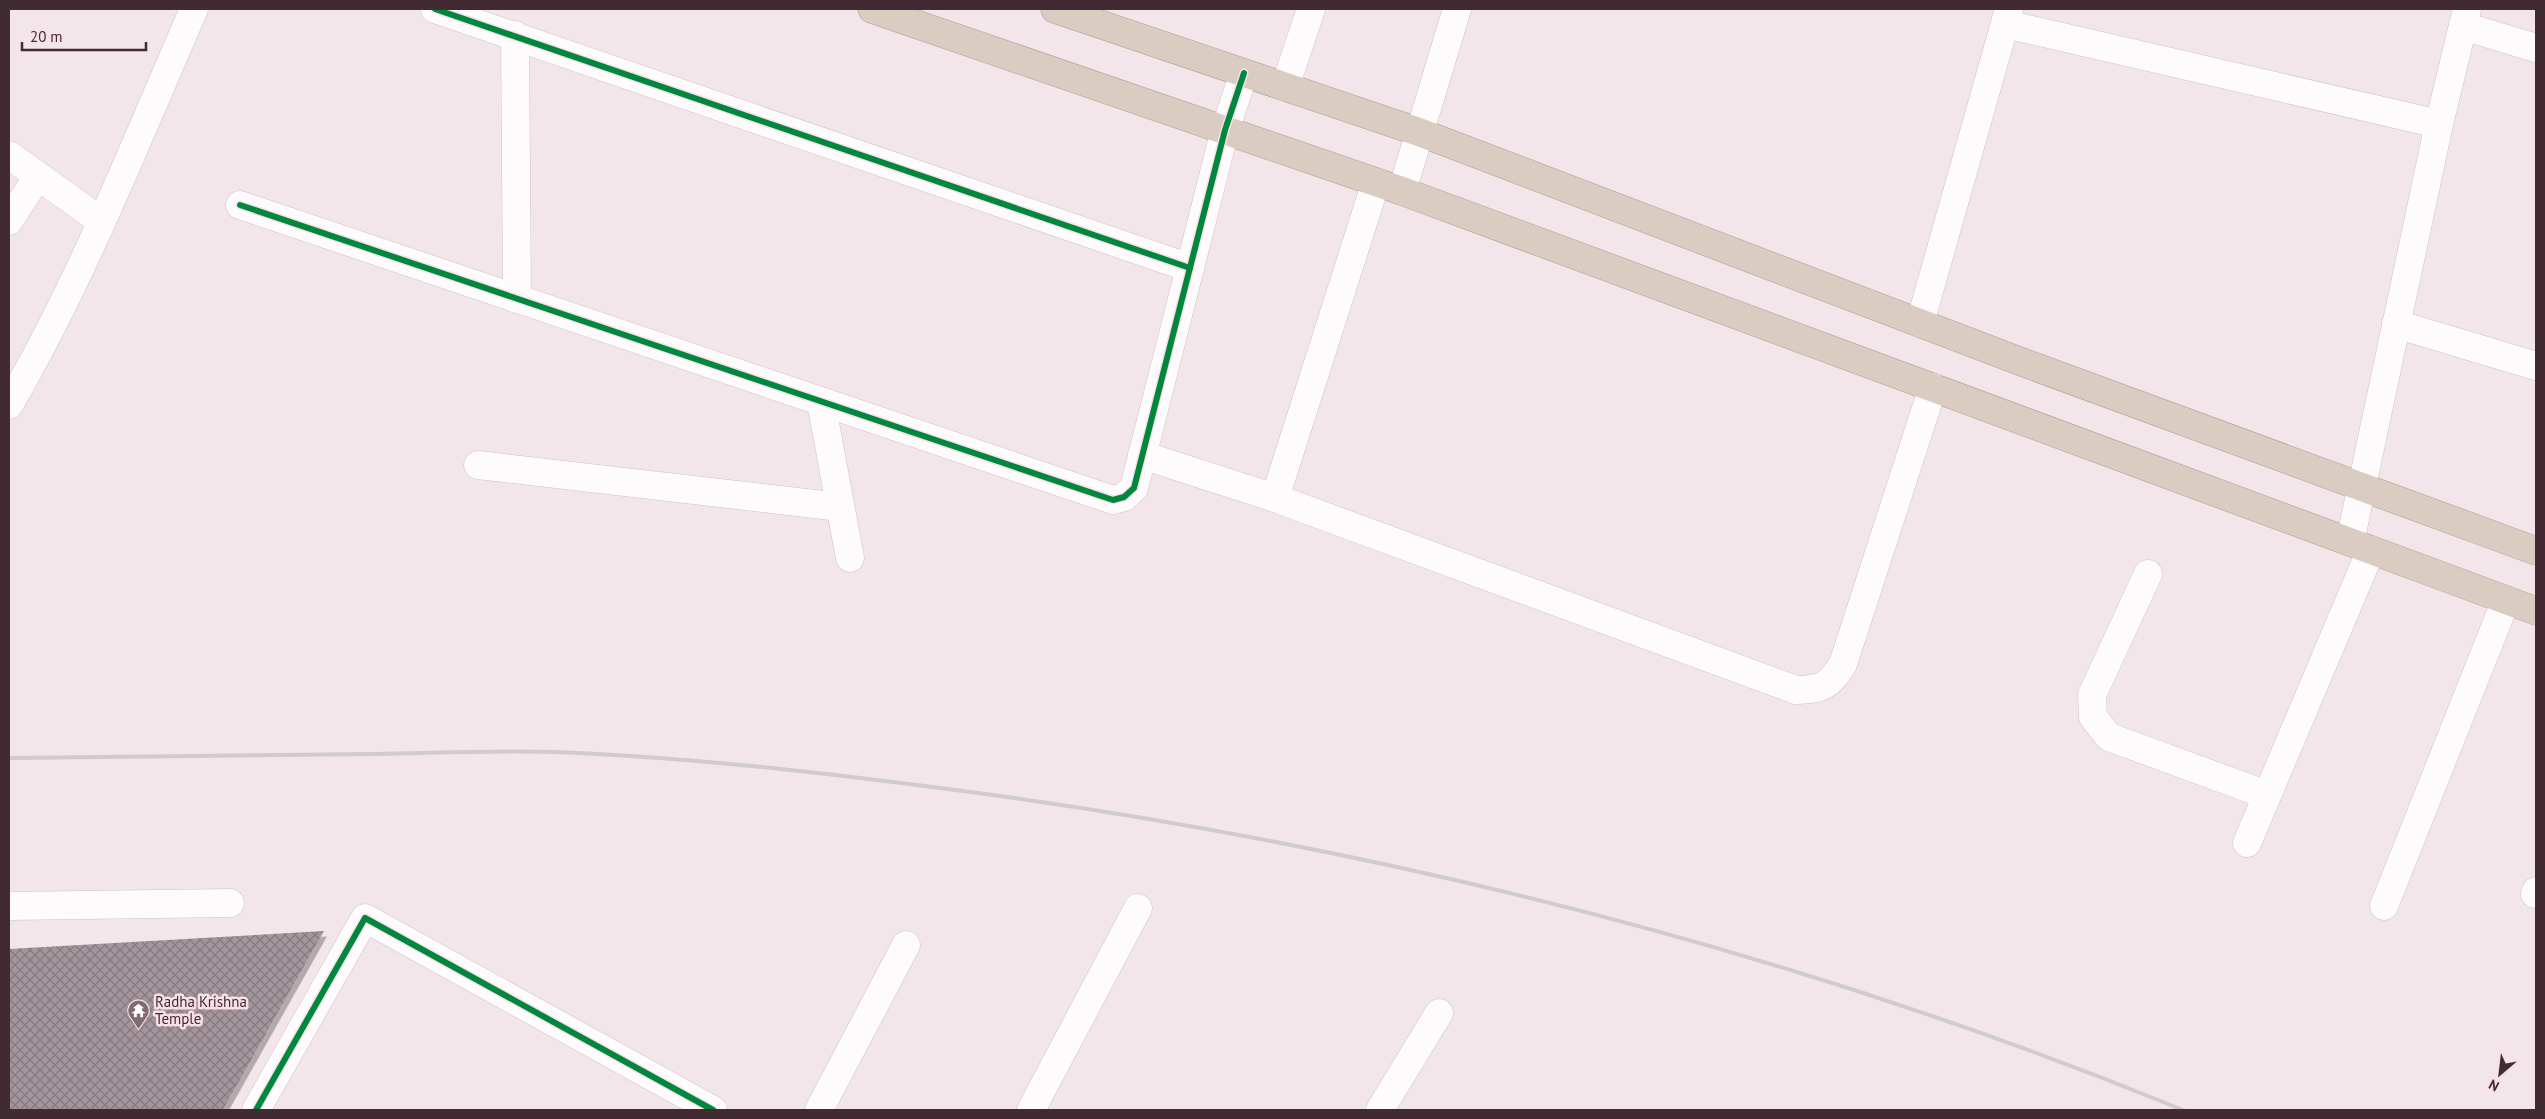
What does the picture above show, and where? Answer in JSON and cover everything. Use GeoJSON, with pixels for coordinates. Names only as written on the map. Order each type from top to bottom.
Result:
{"type":"FeatureCollection","features":[{"type":"Feature","properties":{"kind":"highway"},"geometry":{"type":"LineString","coordinates":[[872,9],[1402,191],[2536,611]]}},
{"type":"Feature","properties":{"kind":"highway"},"geometry":{"type":"LineString","coordinates":[[1055,9],[1419,132],[1920,323],[2536,551]]}},
{"type":"Feature","properties":{"kind":"street"},"geometry":{"type":"LineString","coordinates":[[9,405],[38,355],[101,221],[194,9]]}},
{"type":"Feature","properties":{"kind":"street"},"geometry":{"type":"LineString","coordinates":[[435,9],[1190,268]]}},
{"type":"Feature","properties":{"kind":"street"},"geometry":{"type":"LineString","coordinates":[[1286,86],[1311,9]]}},
{"type":"Feature","properties":{"kind":"street"},"geometry":{"type":"LineString","coordinates":[[1402,191],[1457,9]]}},
{"type":"Feature","properties":{"kind":"street"},"geometry":{"type":"LineString","coordinates":[[1920,323],[2007,16],[2439,124]]}},
{"type":"Feature","properties":{"kind":"street"},"geometry":{"type":"LineString","coordinates":[[2246,843],[2267,795],[2360,546],[2360,486],[2439,124],[2465,17],[2536,48]]}},
{"type":"Feature","properties":{"kind":"street"},"geometry":{"type":"LineString","coordinates":[[515,35],[518,299]]}},
{"type":"Feature","properties":{"kind":"street"},"geometry":{"type":"LineString","coordinates":[[240,205],[1113,500],[1124,497],[1134,488],[1225,130],[1244,73]]}},
{"type":"Feature","properties":{"kind":"street"},"geometry":{"type":"LineString","coordinates":[[9,155],[101,221]]}},
{"type":"Feature","properties":{"kind":"street"},"geometry":{"type":"LineString","coordinates":[[9,220],[38,176]]}},
{"type":"Feature","properties":{"kind":"street"},"geometry":{"type":"LineString","coordinates":[[1275,498],[1376,182]]}},
{"type":"Feature","properties":{"kind":"street"},"geometry":{"type":"LineString","coordinates":[[2396,324],[2536,366]]}},
{"type":"Feature","properties":{"kind":"street"},"geometry":{"type":"LineString","coordinates":[[1142,455],[1275,498],[1796,690],[1819,689],[1832,681],[1843,664],[1933,387]]}},
{"type":"Feature","properties":{"kind":"street"},"geometry":{"type":"LineString","coordinates":[[821,402],[850,558]]}},
{"type":"Feature","properties":{"kind":"street"},"geometry":{"type":"LineString","coordinates":[[478,465],[840,507]]}},
{"type":"Feature","properties":{"kind":"street"},"geometry":{"type":"LineString","coordinates":[[2148,574],[2092,695],[2093,717],[2109,736],[2267,795]]}},
{"type":"Feature","properties":{"kind":"street"},"geometry":{"type":"LineString","coordinates":[[2384,906],[2506,600]]}},
{"type":"Feature","properties":{"kind":"street"},"geometry":{"type":"LineString","coordinates":[[9,906],[230,903]]}},
{"type":"Feature","properties":{"kind":"street"},"geometry":{"type":"LineString","coordinates":[[1031,1110],[1138,908]]}},
{"type":"Feature","properties":{"kind":"street"},"geometry":{"type":"LineString","coordinates":[[256,1110],[365,918],[713,1110]]}},
{"type":"Feature","properties":{"kind":"street"},"geometry":{"type":"LineString","coordinates":[[819,1110],[906,945]]}},
{"type":"Feature","properties":{"kind":"street"},"geometry":{"type":"LineString","coordinates":[[1380,1110],[1439,1013]]}},
{"type":"Feature","properties":{"kind":"building","name":"Radha Krishna Temple"},"geometry":{"type":"Polygon","coordinates":[[[324,931],[223,1110],[9,1110],[9,949],[324,931]]]}},
{"type":"Feature","properties":{"kind":"railway"},"geometry":{"type":"LineString","coordinates":[[9,758],[511,751],[612,755],[723,763],[834,775],[1000,796],[1152,820],[1302,847],[1452,880],[1601,916],[1749,958],[1895,1004],[2040,1054],[2183,1110]]}},
{"type":"Feature","properties":{"kind":"cycle path"},"geometry":{"type":"LineString","coordinates":[[435,9],[1190,268]]}},
{"type":"Feature","properties":{"kind":"cycle path"},"geometry":{"type":"LineString","coordinates":[[240,205],[1113,500],[1124,497],[1134,488],[1225,130],[1244,73]]}},
{"type":"Feature","properties":{"kind":"cycle path"},"geometry":{"type":"LineString","coordinates":[[256,1110],[365,918],[713,1110]]}},
{"type":"Feature","properties":{"kind":"place","name":"Radha Krishna Temple"},"geometry":{"type":"Point","coordinates":[139,1030]}}]}
